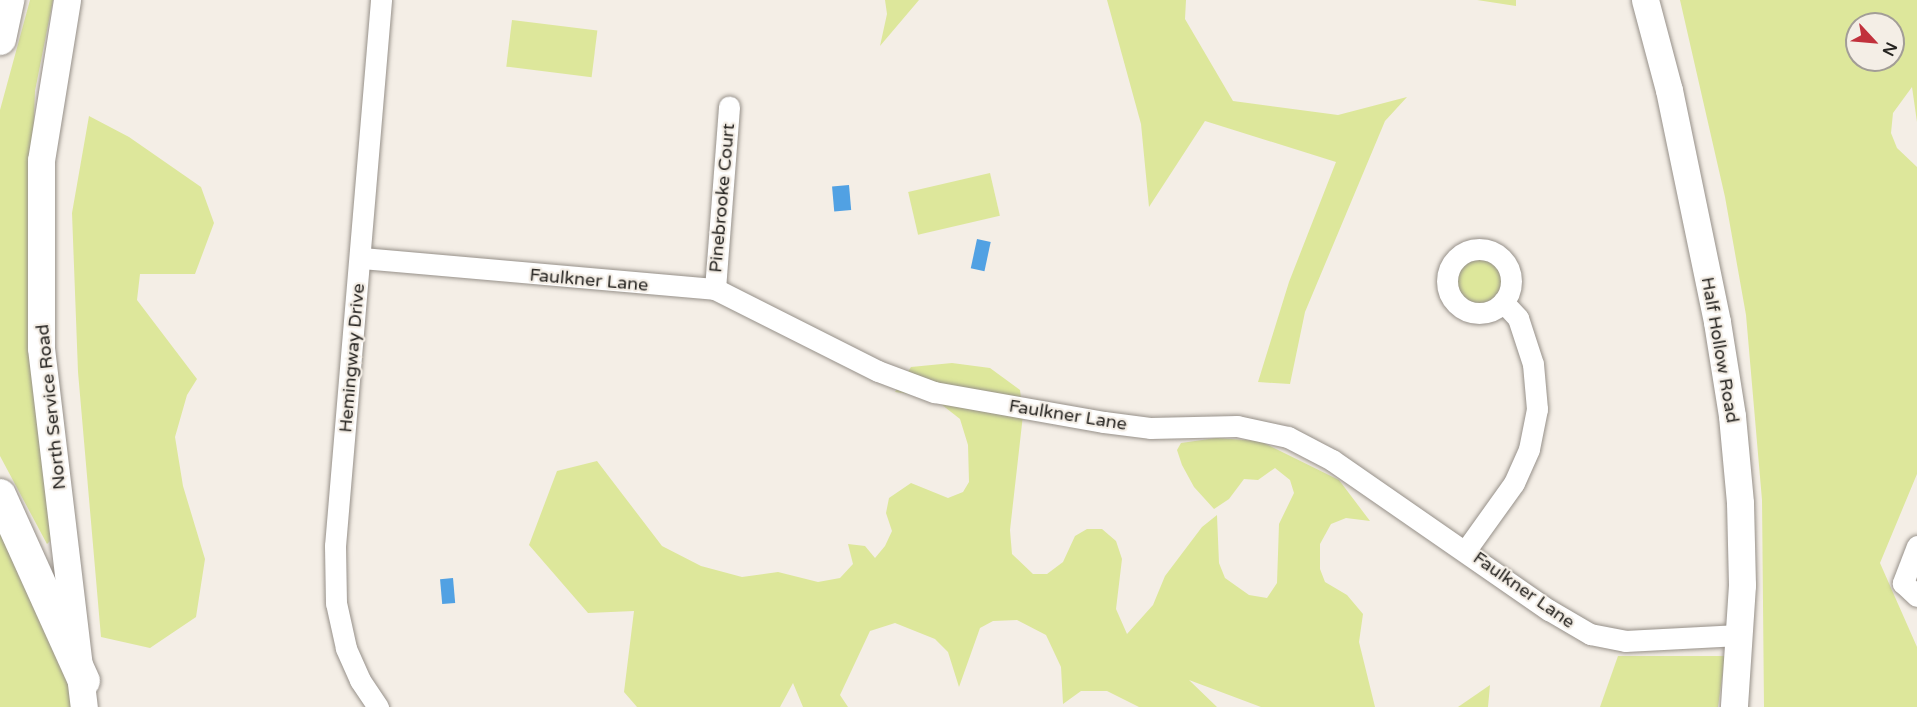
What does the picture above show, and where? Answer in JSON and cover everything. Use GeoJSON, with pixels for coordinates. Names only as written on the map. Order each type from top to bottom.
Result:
{"type":"FeatureCollection","features":[{"type":"Feature","properties":{"kind":"highway"},"geometry":{"type":"LineString","coordinates":[[0,39],[8,0]]}},
{"type":"Feature","properties":{"kind":"highway"},"geometry":{"type":"LineString","coordinates":[[0,495],[84,694]]}},
{"type":"Feature","properties":{"kind":"main road","name":"North Service Road"},"geometry":{"type":"LineString","coordinates":[[67,0],[41,160],[41,348],[84,694]]}},
{"type":"Feature","properties":{"kind":"main road","name":"Half Hollow Road"},"geometry":{"type":"LineString","coordinates":[[1645,0],[1669,90],[1725,368],[1740,502],[1739,635],[1734,707]]}},
{"type":"Feature","properties":{"kind":"street","name":"Hemingway Drive"},"geometry":{"type":"LineString","coordinates":[[378,707],[360,680],[346,648],[336,603],[335,546],[381,0]]}},
{"type":"Feature","properties":{"kind":"street","name":"Pinebrooke Court"},"geometry":{"type":"LineString","coordinates":[[714,290],[729,107]]}},
{"type":"Feature","properties":{"kind":"street","name":"Faulkner Lane"},"geometry":{"type":"LineString","coordinates":[[361,258],[714,290],[878,371],[934,392],[1150,428],[1237,426],[1287,437],[1332,460],[1466,550],[1549,610],[1590,634],[1625,641],[1739,635]]}},
{"type":"Feature","properties":{"kind":"street"},"geometry":{"type":"LineString","coordinates":[[1466,550],[1514,483],[1529,448],[1538,409],[1533,364],[1518,318],[1503,302]]}},
{"type":"Feature","properties":{"kind":"street"},"geometry":{"type":"LineString","coordinates":[[1917,546],[1903,583],[1917,597]]}},
{"type":"Feature","properties":{"kind":"green space"},"geometry":{"type":"Polygon","coordinates":[[[30,0],[53,0],[35,91],[28,277],[52,539],[47,544],[0,456],[0,110],[30,0]]]}},
{"type":"Feature","properties":{"kind":"green space"},"geometry":{"type":"Polygon","coordinates":[[[885,0],[919,0],[880,46],[887,14],[885,0]]]}},
{"type":"Feature","properties":{"kind":"green space"},"geometry":{"type":"Polygon","coordinates":[[[1107,0],[1186,0],[1185,19],[1233,101],[1338,115],[1407,97],[1385,121],[1305,312],[1290,384],[1258,382],[1289,282],[1336,162],[1205,121],[1149,207],[1141,124],[1107,0]]]}},
{"type":"Feature","properties":{"kind":"green space"},"geometry":{"type":"Polygon","coordinates":[[[1477,0],[1516,0],[1516,6],[1477,0]]]}},
{"type":"Feature","properties":{"kind":"green space"},"geometry":{"type":"Polygon","coordinates":[[[1680,0],[1917,0],[1917,122],[1912,87],[1893,113],[1891,133],[1897,148],[1917,167],[1917,474],[1880,563],[1917,647],[1917,707],[1764,707],[1762,500],[1746,315],[1725,197],[1680,0]]]}},
{"type":"Feature","properties":{"kind":"green space"},"geometry":{"type":"Polygon","coordinates":[[[512,20],[597,30],[592,77],[506,67],[512,20]]]}},
{"type":"Feature","properties":{"kind":"green space"},"geometry":{"type":"Polygon","coordinates":[[[89,116],[129,137],[201,187],[214,223],[195,274],[140,274],[137,300],[197,379],[187,395],[175,437],[183,486],[205,559],[196,617],[150,648],[101,637],[78,372],[72,213],[89,116]]]}},
{"type":"Feature","properties":{"kind":"green space"},"geometry":{"type":"Polygon","coordinates":[[[990,173],[1000,216],[918,235],[908,192],[990,173]]]}},
{"type":"Feature","properties":{"kind":"green space"},"geometry":{"type":"Polygon","coordinates":[[[1473,252],[1485,252],[1499,260],[1507,274],[1505,291],[1499,300],[1485,308],[1473,308],[1456,296],[1451,286],[1451,274],[1463,257],[1473,252]]]}},
{"type":"Feature","properties":{"kind":"green space"},"geometry":{"type":"Polygon","coordinates":[[[952,363],[990,368],[1020,390],[1023,415],[1010,530],[1012,554],[1033,574],[1047,574],[1063,562],[1075,536],[1087,529],[1102,529],[1116,541],[1122,559],[1116,609],[1127,634],[1153,605],[1165,576],[1202,527],[1217,515],[1219,563],[1225,578],[1249,595],[1267,598],[1277,583],[1279,524],[1294,493],[1290,480],[1275,468],[1258,480],[1244,479],[1229,499],[1214,509],[1194,487],[1182,465],[1177,450],[1181,443],[1216,438],[1260,441],[1339,480],[1370,521],[1346,518],[1331,524],[1320,544],[1320,569],[1325,582],[1347,595],[1363,614],[1359,642],[1375,707],[1261,707],[1189,680],[1217,707],[1139,707],[1107,691],[1081,691],[1063,704],[1061,667],[1046,635],[1017,620],[993,621],[980,628],[959,687],[948,652],[935,639],[895,623],[870,631],[840,695],[848,707],[803,707],[793,683],[780,707],[637,707],[624,692],[634,611],[588,613],[529,545],[557,471],[597,461],[662,546],[701,566],[742,577],[778,572],[818,582],[840,578],[853,564],[848,544],[865,546],[875,558],[885,546],[892,531],[886,513],[889,498],[911,483],[948,498],[963,492],[969,482],[968,445],[960,419],[932,397],[895,392],[911,367],[952,363]]]}},
{"type":"Feature","properties":{"kind":"green space"},"geometry":{"type":"Polygon","coordinates":[[[0,514],[47,609],[75,707],[0,707],[0,514]]]}},
{"type":"Feature","properties":{"kind":"green space"},"geometry":{"type":"Polygon","coordinates":[[[1618,656],[1725,656],[1718,707],[1600,707],[1618,656]]]}},
{"type":"Feature","properties":{"kind":"green space"},"geometry":{"type":"Polygon","coordinates":[[[1490,685],[1488,707],[1458,707],[1490,685]]]}},
{"type":"Feature","properties":{"kind":"water"},"geometry":{"type":"Polygon","coordinates":[[[849,185],[851,210],[834,211],[832,186],[849,185]]]}},
{"type":"Feature","properties":{"kind":"water"},"geometry":{"type":"Polygon","coordinates":[[[977,239],[991,242],[984,271],[971,268],[977,239]]]}},
{"type":"Feature","properties":{"kind":"water"},"geometry":{"type":"Polygon","coordinates":[[[453,578],[455,603],[442,604],[440,579],[453,578]]]}}]}
